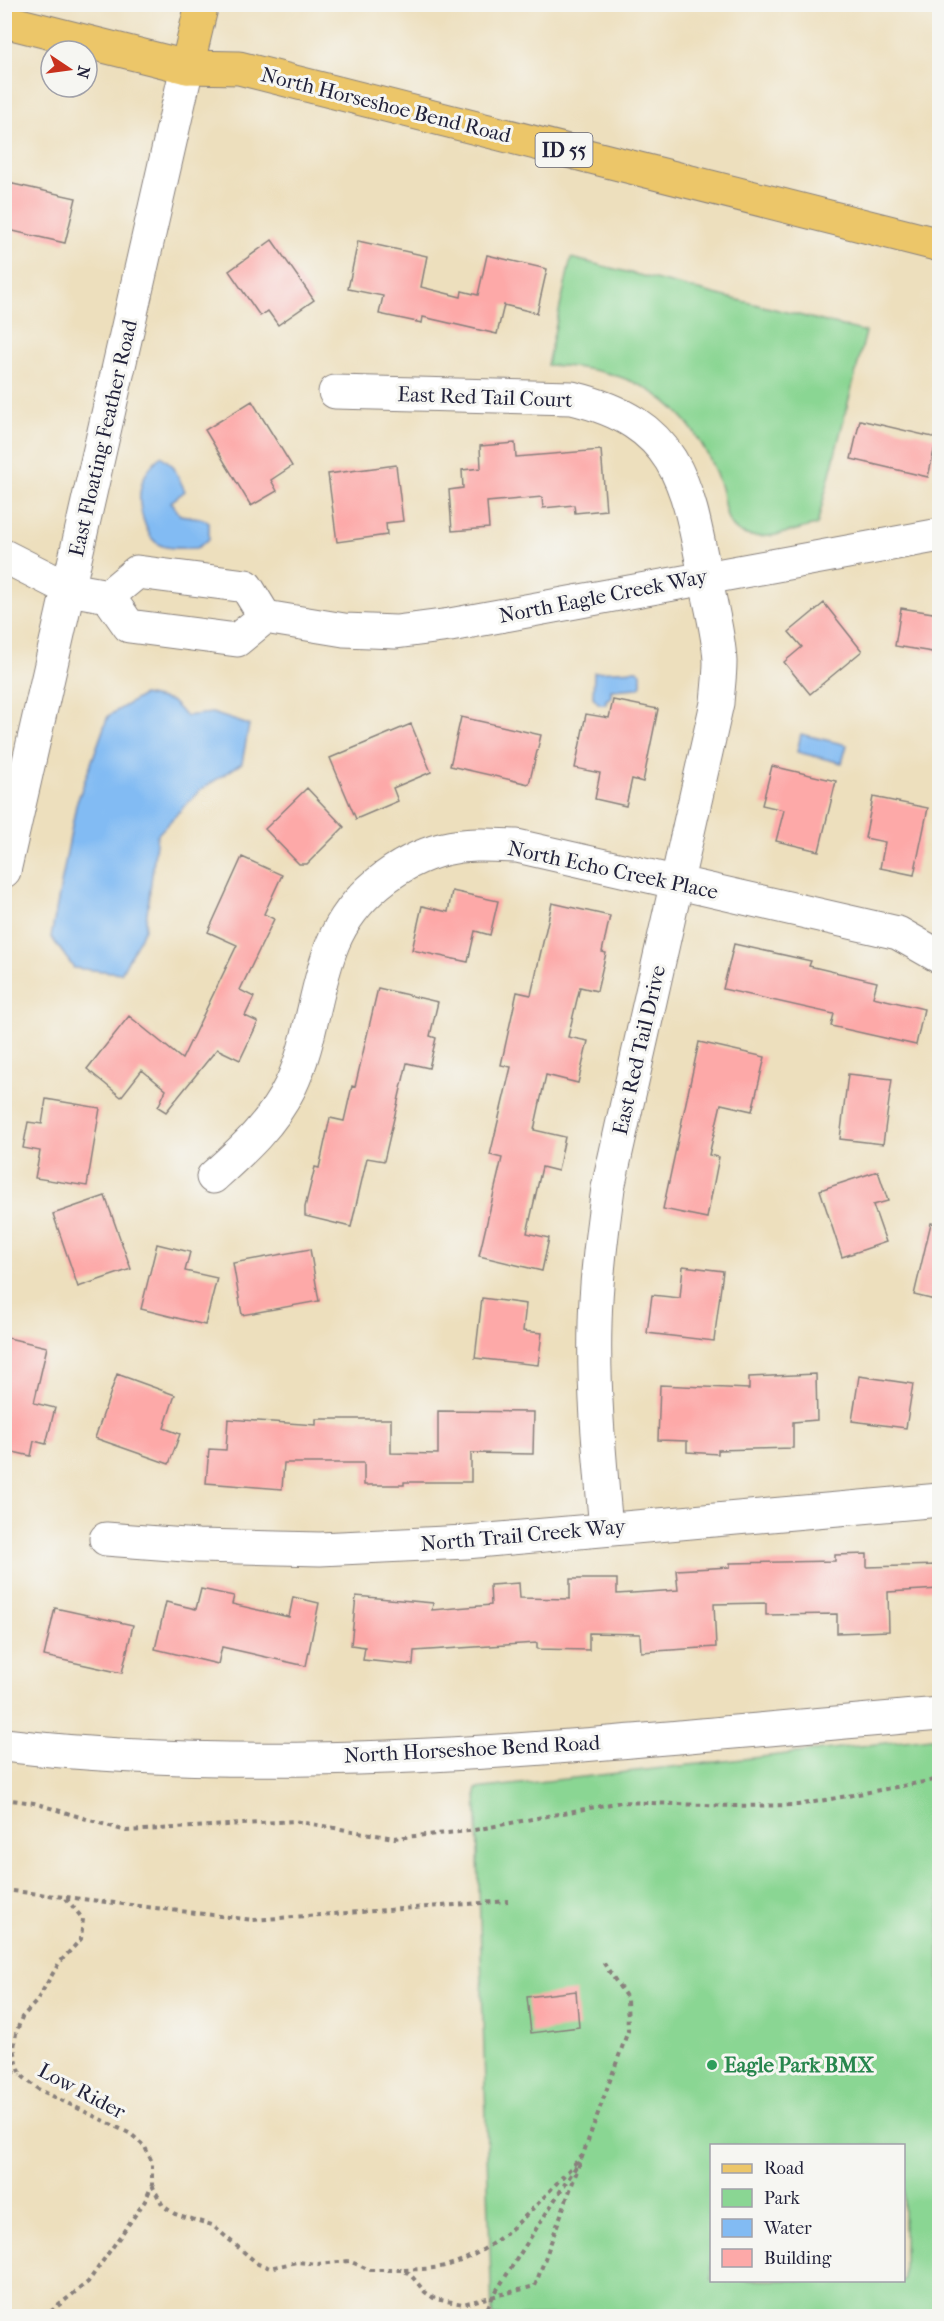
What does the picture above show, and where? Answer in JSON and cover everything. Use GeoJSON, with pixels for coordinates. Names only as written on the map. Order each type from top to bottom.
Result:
{"type":"FeatureCollection","features":[{"type":"Feature","properties":{"kind":"main road","name":"East Floating Feather Road"},"geometry":{"type":"LineString","coordinates":[[187,67],[202,4]]}},
{"type":"Feature","properties":{"kind":"main road","name":"North Horseshoe Bend Road"},"geometry":{"type":"LineString","coordinates":[[4,21],[187,67],[239,68],[939,244]]}},
{"type":"Feature","properties":{"kind":"street","name":"East Floating Feather Road"},"geometry":{"type":"LineString","coordinates":[[4,871],[187,67]]}},
{"type":"Feature","properties":{"kind":"street","name":"East Red Tail Court"},"geometry":{"type":"LineString","coordinates":[[335,392],[572,398],[605,406],[637,423],[662,446],[681,475],[692,510],[705,577]]}},
{"type":"Feature","properties":{"kind":"street","name":"North Eagle Creek Way"},"geometry":{"type":"LineString","coordinates":[[266,617],[344,630],[396,632],[450,625],[939,535]]}},
{"type":"Feature","properties":{"kind":"street"},"geometry":{"type":"LineString","coordinates":[[4,556],[69,589],[108,596],[129,626],[237,640],[266,617],[246,586],[137,572],[108,596]]}},
{"type":"Feature","properties":{"kind":"street","name":"East Red Tail Drive"},"geometry":{"type":"LineString","coordinates":[[606,1529],[595,1393],[595,1324],[599,1256],[608,1188],[717,703],[720,661],[705,577]]}},
{"type":"Feature","properties":{"kind":"street","name":"North Echo Creek Place"},"geometry":{"type":"LineString","coordinates":[[213,1176],[255,1139],[289,1088],[301,1060],[333,943],[352,910],[376,885],[406,864],[444,849],[484,844],[517,846],[898,933],[933,951],[939,957]]}},
{"type":"Feature","properties":{"kind":"street","name":"North Trail Creek Way"},"geometry":{"type":"LineString","coordinates":[[106,1539],[198,1546],[321,1549],[466,1542],[939,1500]]}},
{"type":"Feature","properties":{"kind":"street","name":"North Horseshoe Bend Road"},"geometry":{"type":"LineString","coordinates":[[4,1745],[185,1757],[301,1759],[470,1752],[939,1714]]}},
{"type":"Feature","properties":{"kind":"path"},"geometry":{"type":"LineString","coordinates":[[4,1799],[34,1803],[126,1831],[294,1821],[394,1838],[469,1831],[621,1802],[733,1806],[798,1805],[939,1779]]}},
{"type":"Feature","properties":{"kind":"path"},"geometry":{"type":"LineString","coordinates":[[4,1890],[253,1920],[508,1901]]}},
{"type":"Feature","properties":{"kind":"path","name":"Low Rider"},"geometry":{"type":"LineString","coordinates":[[65,1897],[83,1918],[81,1939],[59,1963],[19,2025],[14,2048],[21,2075],[38,2089],[130,2134],[144,2146],[152,2162],[152,2185]]}},
{"type":"Feature","properties":{"kind":"path"},"geometry":{"type":"LineString","coordinates":[[401,2270],[410,2273],[425,2292],[451,2303],[463,2304],[535,2286],[628,2031],[627,1998],[601,1959]]}},
{"type":"Feature","properties":{"kind":"path"},"geometry":{"type":"LineString","coordinates":[[4,2066],[21,2075]]}},
{"type":"Feature","properties":{"kind":"path"},"geometry":{"type":"LineString","coordinates":[[152,2185],[163,2206],[175,2214],[212,2225],[258,2264],[270,2268],[297,2262],[318,2264],[349,2261],[370,2270],[401,2270],[444,2266],[471,2257],[494,2243],[584,2154]]}},
{"type":"Feature","properties":{"kind":"path"},"geometry":{"type":"LineString","coordinates":[[484,2316],[492,2296],[584,2154]]}},
{"type":"Feature","properties":{"kind":"path"},"geometry":{"type":"LineString","coordinates":[[45,2316],[88,2282],[145,2200],[152,2185]]}},
{"type":"Feature","properties":{"kind":"green space"},"geometry":{"type":"Polygon","coordinates":[[[571,258],[866,332],[817,525],[759,537],[741,533],[735,529],[728,518],[720,485],[708,455],[693,430],[675,410],[655,394],[607,373],[578,367],[547,365],[571,258]]]}},
{"type":"Feature","properties":{"kind":"green space","name":"Eagle Park BMX"},"geometry":{"type":"Polygon","coordinates":[[[939,1737],[939,2316],[492,2316],[476,1789],[939,1737]]]}},
{"type":"Feature","properties":{"kind":"water"},"geometry":{"type":"Polygon","coordinates":[[[161,456],[173,466],[185,491],[171,502],[180,515],[209,522],[209,539],[197,548],[164,547],[153,540],[147,530],[140,507],[140,489],[147,472],[161,456]]]}},
{"type":"Feature","properties":{"kind":"water"},"geometry":{"type":"Polygon","coordinates":[[[637,670],[641,673],[641,685],[638,688],[611,690],[611,697],[606,700],[606,704],[599,704],[593,697],[594,672],[637,670]]]}},
{"type":"Feature","properties":{"kind":"water"},"geometry":{"type":"Polygon","coordinates":[[[143,695],[171,701],[186,716],[212,713],[249,725],[242,763],[200,790],[157,835],[145,929],[121,973],[74,968],[51,937],[76,805],[108,716],[143,695]]]}},
{"type":"Feature","properties":{"kind":"water"},"geometry":{"type":"Polygon","coordinates":[[[801,734],[847,745],[842,763],[797,752],[801,734]]]}},
{"type":"Feature","properties":{"kind":"building"},"geometry":{"type":"Polygon","coordinates":[[[4,182],[76,198],[65,243],[4,229],[4,182]]]}},
{"type":"Feature","properties":{"kind":"building"},"geometry":{"type":"Polygon","coordinates":[[[272,240],[314,300],[278,325],[268,311],[260,316],[229,271],[272,240]]]}},
{"type":"Feature","properties":{"kind":"building"},"geometry":{"type":"Polygon","coordinates":[[[358,241],[427,256],[421,287],[461,297],[462,291],[478,295],[487,255],[547,269],[537,313],[504,305],[497,334],[423,317],[422,323],[379,314],[383,296],[348,289],[358,241]]]}},
{"type":"Feature","properties":{"kind":"building"},"geometry":{"type":"Polygon","coordinates":[[[252,401],[292,466],[271,480],[277,491],[251,506],[205,430],[252,401]]]}},
{"type":"Feature","properties":{"kind":"building"},"geometry":{"type":"Polygon","coordinates":[[[860,420],[937,438],[928,477],[851,459],[860,420]]]}},
{"type":"Feature","properties":{"kind":"building"},"geometry":{"type":"Polygon","coordinates":[[[515,443],[516,457],[601,450],[606,510],[575,513],[574,505],[543,508],[542,497],[487,502],[489,528],[452,531],[449,490],[463,488],[462,470],[481,468],[480,446],[515,443]]]}},
{"type":"Feature","properties":{"kind":"building"},"geometry":{"type":"Polygon","coordinates":[[[396,465],[403,521],[386,523],[387,535],[337,542],[328,474],[396,465]]]}},
{"type":"Feature","properties":{"kind":"building"},"geometry":{"type":"Polygon","coordinates":[[[824,603],[862,651],[810,694],[784,662],[802,647],[789,632],[824,603]]]}},
{"type":"Feature","properties":{"kind":"building"},"geometry":{"type":"Polygon","coordinates":[[[901,608],[939,614],[939,653],[895,646],[901,608]]]}},
{"type":"Feature","properties":{"kind":"building"},"geometry":{"type":"Polygon","coordinates":[[[613,700],[658,709],[643,782],[632,779],[626,806],[595,799],[600,773],[575,768],[586,714],[609,718],[613,700]]]}},
{"type":"Feature","properties":{"kind":"building"},"geometry":{"type":"Polygon","coordinates":[[[461,717],[541,735],[529,784],[450,766],[461,717]]]}},
{"type":"Feature","properties":{"kind":"building"},"geometry":{"type":"Polygon","coordinates":[[[411,724],[431,772],[393,788],[398,801],[356,819],[330,758],[411,724]]]}},
{"type":"Feature","properties":{"kind":"building"},"geometry":{"type":"Polygon","coordinates":[[[772,766],[836,781],[819,851],[776,841],[784,810],[762,805],[772,766]]]}},
{"type":"Feature","properties":{"kind":"building"},"geometry":{"type":"Polygon","coordinates":[[[307,788],[344,827],[307,864],[299,864],[265,829],[307,788]]]}},
{"type":"Feature","properties":{"kind":"building"},"geometry":{"type":"Polygon","coordinates":[[[873,797],[928,808],[914,875],[880,868],[885,842],[865,838],[873,797]]]}},
{"type":"Feature","properties":{"kind":"building"},"geometry":{"type":"Polygon","coordinates":[[[242,857],[282,875],[264,914],[274,919],[240,990],[254,997],[245,1016],[258,1022],[240,1060],[217,1049],[166,1112],[158,1107],[166,1090],[142,1070],[121,1097],[87,1069],[129,1016],[182,1059],[237,945],[208,932],[242,857]]]}},
{"type":"Feature","properties":{"kind":"building"},"geometry":{"type":"Polygon","coordinates":[[[452,891],[498,901],[490,935],[475,931],[468,962],[412,950],[422,906],[448,912],[452,891]]]}},
{"type":"Feature","properties":{"kind":"building"},"geometry":{"type":"Polygon","coordinates":[[[552,903],[610,916],[602,952],[606,953],[597,991],[580,987],[568,1037],[588,1041],[578,1083],[546,1075],[534,1130],[565,1137],[558,1171],[542,1167],[527,1233],[549,1238],[542,1271],[479,1256],[502,1158],[490,1155],[511,1067],[501,1065],[517,992],[531,995],[552,903]]]}},
{"type":"Feature","properties":{"kind":"building"},"geometry":{"type":"Polygon","coordinates":[[[734,944],[811,961],[809,966],[877,982],[873,997],[924,1009],[916,1045],[831,1026],[834,1014],[723,989],[734,944]]]}},
{"type":"Feature","properties":{"kind":"building"},"geometry":{"type":"Polygon","coordinates":[[[378,988],[438,1002],[430,1036],[436,1038],[429,1068],[407,1063],[384,1161],[367,1158],[351,1227],[305,1216],[305,1207],[315,1167],[319,1168],[330,1118],[344,1121],[352,1086],[355,1087],[378,988]]]}},
{"type":"Feature","properties":{"kind":"building"},"geometry":{"type":"Polygon","coordinates":[[[699,1042],[765,1057],[752,1111],[721,1104],[709,1155],[719,1157],[707,1218],[663,1209],[699,1042]]]}},
{"type":"Feature","properties":{"kind":"building"},"geometry":{"type":"Polygon","coordinates":[[[848,1074],[892,1079],[883,1144],[840,1139],[848,1074]]]}},
{"type":"Feature","properties":{"kind":"building"},"geometry":{"type":"Polygon","coordinates":[[[46,1099],[100,1108],[87,1186],[35,1178],[40,1151],[23,1148],[28,1122],[42,1124],[46,1099]]]}},
{"type":"Feature","properties":{"kind":"building"},"geometry":{"type":"Polygon","coordinates":[[[878,1171],[888,1201],[873,1205],[886,1242],[842,1257],[820,1190],[878,1171]]]}},
{"type":"Feature","properties":{"kind":"building"},"geometry":{"type":"Polygon","coordinates":[[[105,1196],[131,1269],[78,1287],[53,1214],[105,1196]]]}},
{"type":"Feature","properties":{"kind":"building"},"geometry":{"type":"Polygon","coordinates":[[[931,1223],[939,1224],[939,1301],[914,1295],[931,1223]]]}},
{"type":"Feature","properties":{"kind":"building"},"geometry":{"type":"Polygon","coordinates":[[[157,1244],[190,1252],[185,1271],[217,1278],[205,1325],[141,1309],[157,1244]]]}},
{"type":"Feature","properties":{"kind":"building"},"geometry":{"type":"Polygon","coordinates":[[[310,1249],[319,1301],[242,1315],[233,1263],[310,1249]]]}},
{"type":"Feature","properties":{"kind":"building"},"geometry":{"type":"Polygon","coordinates":[[[683,1266],[723,1271],[714,1341],[647,1333],[652,1295],[680,1298],[683,1266]]]}},
{"type":"Feature","properties":{"kind":"building"},"geometry":{"type":"Polygon","coordinates":[[[482,1298],[526,1304],[523,1331],[542,1333],[538,1365],[475,1358],[482,1298]]]}},
{"type":"Feature","properties":{"kind":"building"},"geometry":{"type":"Polygon","coordinates":[[[4,1337],[47,1347],[34,1403],[55,1408],[46,1444],[34,1441],[31,1456],[4,1450],[4,1337]]]}},
{"type":"Feature","properties":{"kind":"building"},"geometry":{"type":"Polygon","coordinates":[[[117,1374],[175,1395],[164,1428],[180,1434],[169,1464],[95,1438],[117,1374]]]}},
{"type":"Feature","properties":{"kind":"building"},"geometry":{"type":"Polygon","coordinates":[[[816,1374],[817,1420],[793,1422],[793,1448],[718,1450],[718,1454],[687,1452],[687,1441],[658,1440],[660,1385],[749,1389],[749,1377],[816,1374]]]}},
{"type":"Feature","properties":{"kind":"building"},"geometry":{"type":"Polygon","coordinates":[[[859,1376],[913,1384],[906,1428],[852,1421],[859,1376]]]}},
{"type":"Feature","properties":{"kind":"building"},"geometry":{"type":"Polygon","coordinates":[[[438,1411],[534,1412],[533,1454],[471,1453],[471,1482],[404,1482],[404,1485],[364,1485],[364,1463],[284,1463],[282,1489],[206,1483],[209,1449],[226,1450],[228,1419],[316,1425],[316,1419],[391,1419],[391,1453],[438,1454],[438,1411]]]}},
{"type":"Feature","properties":{"kind":"building"},"geometry":{"type":"Polygon","coordinates":[[[867,1554],[867,1567],[939,1565],[939,1589],[888,1592],[889,1631],[837,1633],[837,1614],[766,1615],[766,1603],[714,1604],[716,1647],[641,1652],[640,1634],[589,1633],[589,1650],[537,1649],[537,1643],[414,1651],[413,1665],[363,1660],[365,1647],[351,1645],[356,1596],[433,1603],[432,1610],[491,1605],[490,1585],[519,1583],[520,1598],[570,1599],[570,1579],[617,1579],[617,1594],[678,1590],[676,1570],[730,1567],[730,1563],[835,1561],[835,1555],[867,1554]]]}},
{"type":"Feature","properties":{"kind":"building"},"geometry":{"type":"Polygon","coordinates":[[[201,1589],[234,1596],[232,1604],[289,1617],[293,1597],[319,1603],[306,1666],[222,1647],[218,1664],[155,1649],[166,1602],[196,1609],[201,1589]]]}},
{"type":"Feature","properties":{"kind":"building"},"geometry":{"type":"Polygon","coordinates":[[[55,1608],[133,1625],[122,1673],[44,1656],[55,1608]]]}},
{"type":"Feature","properties":{"kind":"building"},"geometry":{"type":"Polygon","coordinates":[[[576,1991],[579,2027],[531,2033],[527,1997],[576,1991]]]}},
{"type":"Feature","properties":{"kind":"place","name":"Eagle Park BMX"},"geometry":{"type":"Point","coordinates":[712,2065]}}]}
